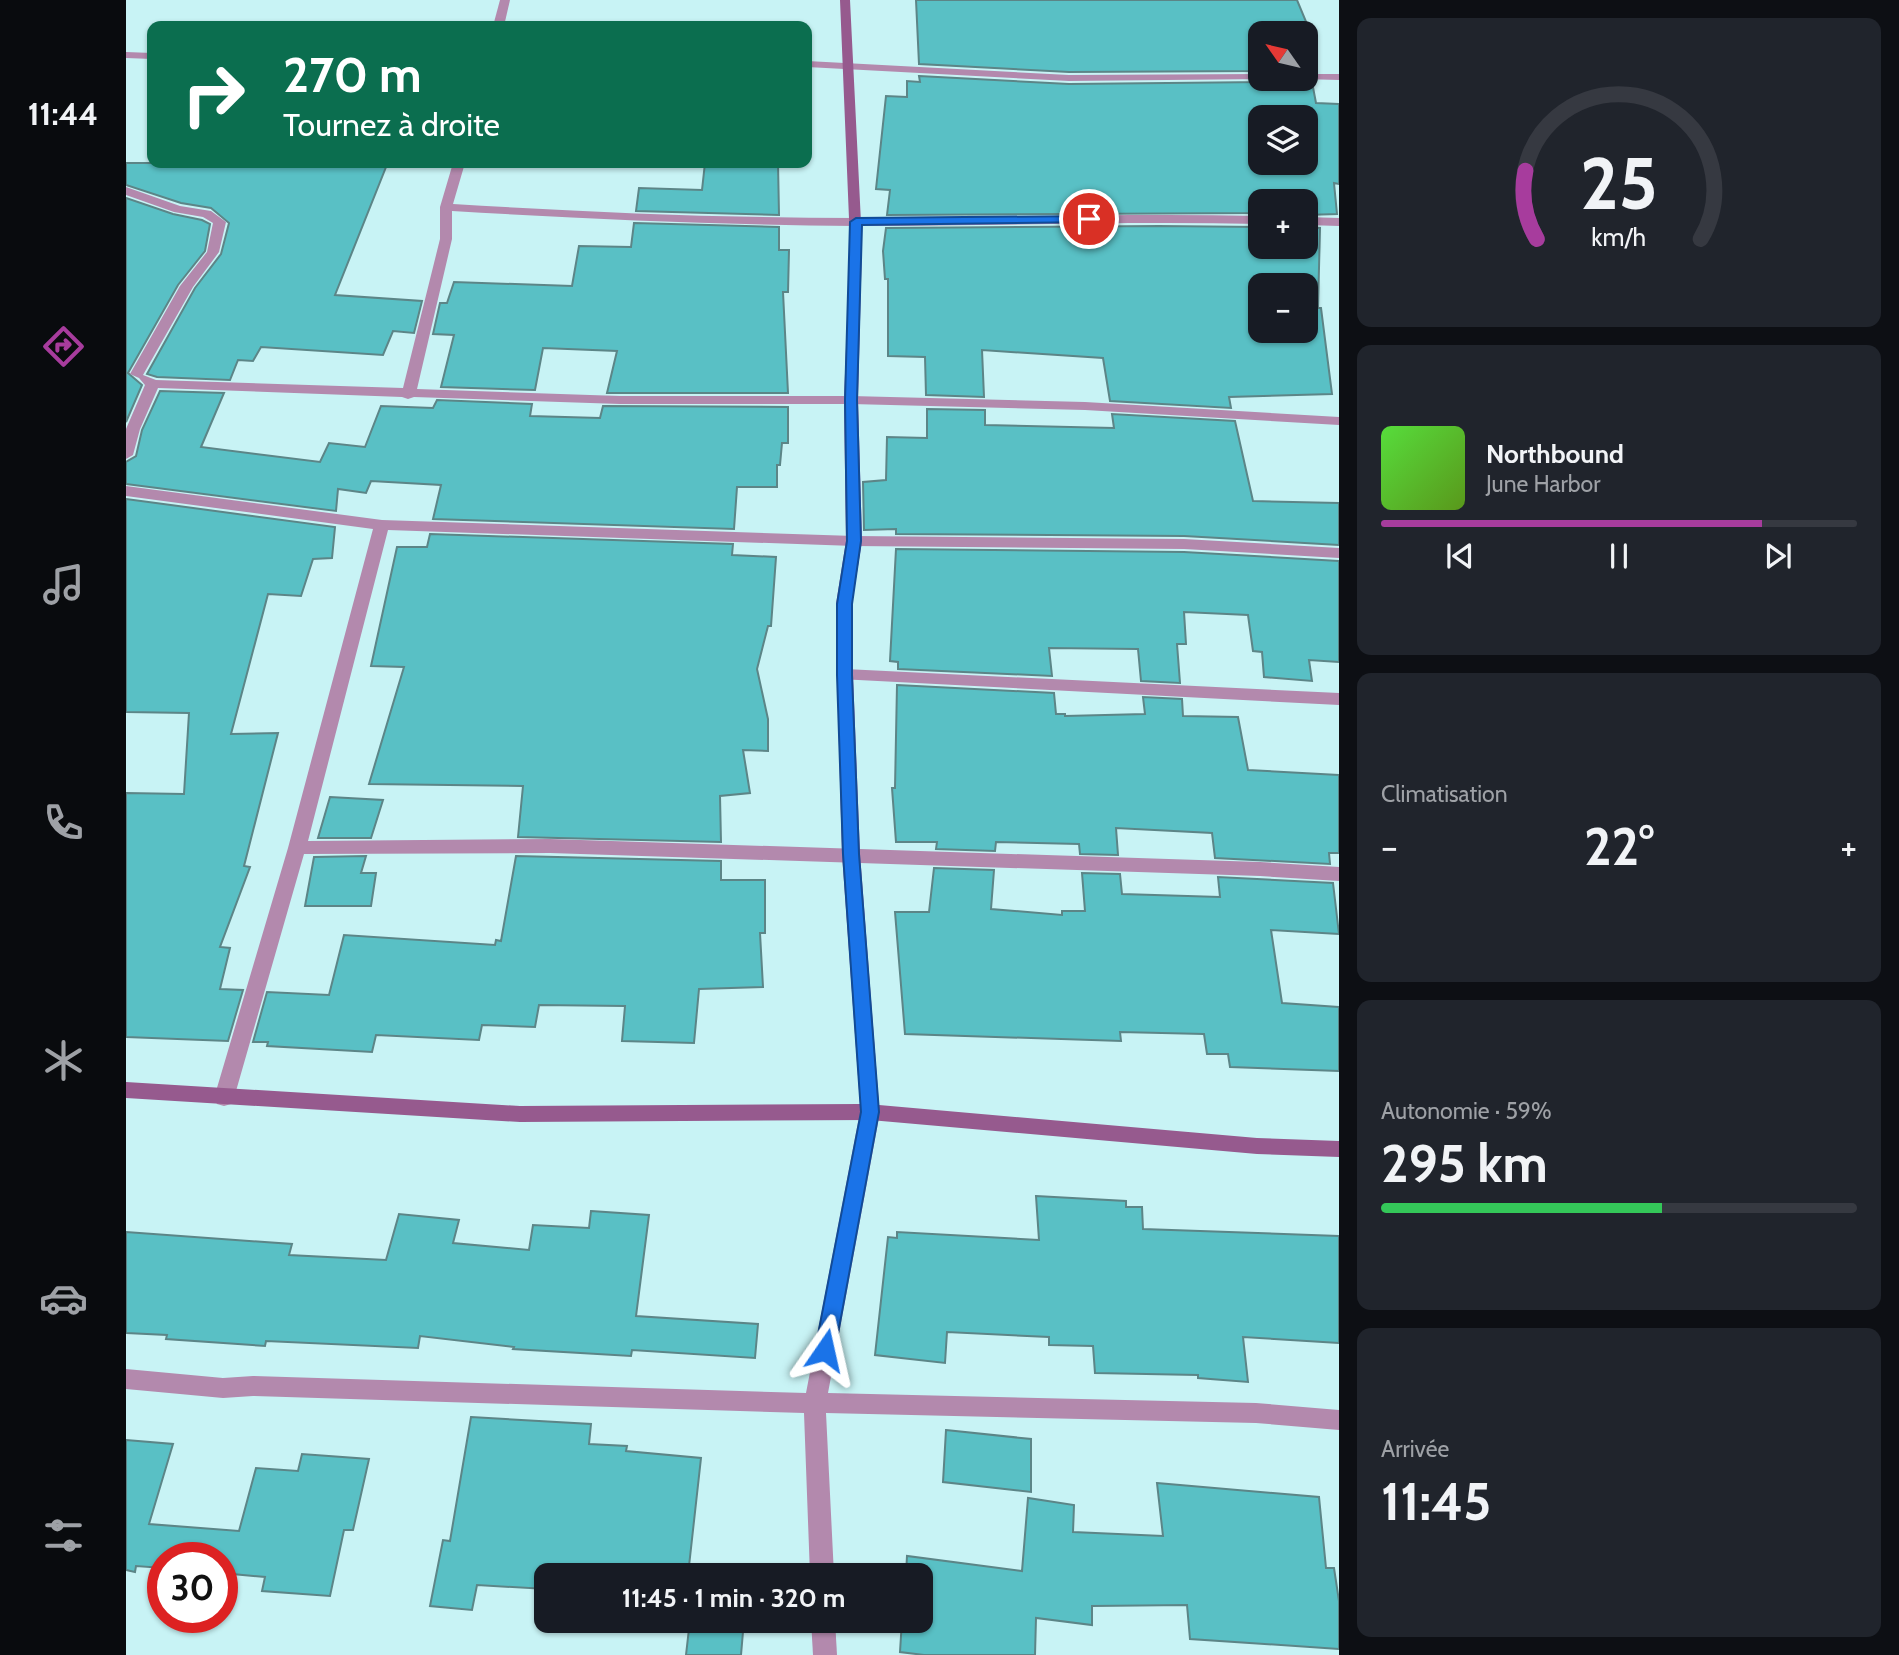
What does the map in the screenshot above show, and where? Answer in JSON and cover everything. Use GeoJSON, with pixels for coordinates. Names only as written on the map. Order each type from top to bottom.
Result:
{"type":"FeatureCollection","features":[{"type":"Feature","properties":{"kind":"street"},"geometry":{"type":"LineString","coordinates":[[499,21],[505,0]]}},
{"type":"Feature","properties":{"kind":"street"},"geometry":{"type":"LineString","coordinates":[[822,1563],[816,1403],[870,1112],[851,854],[845,675],[844,604],[854,541],[851,400],[856,222],[845,0]]}},
{"type":"Feature","properties":{"kind":"street"},"geometry":{"type":"LineString","coordinates":[[126,55],[147,56]]}},
{"type":"Feature","properties":{"kind":"street"},"geometry":{"type":"LineString","coordinates":[[812,64],[1069,78],[1248,77]]}},
{"type":"Feature","properties":{"kind":"street"},"geometry":{"type":"LineString","coordinates":[[1318,77],[1339,77]]}},
{"type":"Feature","properties":{"kind":"street"},"geometry":{"type":"LineString","coordinates":[[408,395],[446,239],[446,207],[458,168]]}},
{"type":"Feature","properties":{"kind":"street"},"geometry":{"type":"LineString","coordinates":[[126,191],[178,209],[207,214],[220,222],[214,252],[187,286],[131,373],[153,384],[408,395],[620,400],[851,400],[1085,406],[1339,421]]}},
{"type":"Feature","properties":{"kind":"street"},"geometry":{"type":"LineString","coordinates":[[446,207],[614,217],[856,222],[1167,218],[1248,220]]}},
{"type":"Feature","properties":{"kind":"street"},"geometry":{"type":"LineString","coordinates":[[1318,221],[1339,222]]}},
{"type":"Feature","properties":{"kind":"street"},"geometry":{"type":"LineString","coordinates":[[126,455],[133,429],[153,384]]}},
{"type":"Feature","properties":{"kind":"street"},"geometry":{"type":"LineString","coordinates":[[126,491],[382,525],[854,541],[1184,544],[1339,553]]}},
{"type":"Feature","properties":{"kind":"street"},"geometry":{"type":"LineString","coordinates":[[224,1098],[298,848],[382,525]]}},
{"type":"Feature","properties":{"kind":"street"},"geometry":{"type":"LineString","coordinates":[[845,675],[1339,699]]}},
{"type":"Feature","properties":{"kind":"street"},"geometry":{"type":"LineString","coordinates":[[298,848],[550,846],[851,854],[1339,874]]}},
{"type":"Feature","properties":{"kind":"street"},"geometry":{"type":"LineString","coordinates":[[126,1090],[520,1114],[870,1112],[1256,1146],[1339,1149]]}},
{"type":"Feature","properties":{"kind":"street"},"geometry":{"type":"LineString","coordinates":[[126,1379],[223,1388],[253,1385],[816,1403],[1256,1413],[1339,1420]]}},
{"type":"Feature","properties":{"kind":"street"},"geometry":{"type":"LineString","coordinates":[[824,1633],[825,1655]]}},
{"type":"Feature","properties":{"kind":"building"},"geometry":{"type":"Polygon","coordinates":[[[916,0],[1297,0],[1306,21],[1248,21],[1248,71],[1069,72],[919,64],[916,0]]]}},
{"type":"Feature","properties":{"kind":"building"},"geometry":{"type":"Polygon","coordinates":[[[919,76],[1069,84],[1248,82],[1248,91],[1314,91],[1316,103],[1339,104],[1339,184],[1334,183],[1337,214],[1318,215],[1318,189],[1248,189],[1248,213],[887,215],[890,190],[876,189],[886,96],[907,97],[907,81],[920,82],[919,76]]]}},
{"type":"Feature","properties":{"kind":"building"},"geometry":{"type":"Polygon","coordinates":[[[126,163],[147,163],[147,168],[386,168],[335,295],[422,301],[414,333],[393,331],[383,355],[261,347],[253,361],[238,360],[230,380],[157,377],[147,374],[195,288],[221,254],[229,223],[211,208],[181,203],[126,185],[126,163]]]}},
{"type":"Feature","properties":{"kind":"building"},"geometry":{"type":"Polygon","coordinates":[[[704,168],[778,168],[779,215],[636,211],[639,188],[702,190],[704,168]]]}},
{"type":"Feature","properties":{"kind":"building"},"geometry":{"type":"Polygon","coordinates":[[[126,198],[210,224],[205,251],[178,285],[128,373],[142,385],[126,422],[126,198]]]}},
{"type":"Feature","properties":{"kind":"building"},"geometry":{"type":"Polygon","coordinates":[[[634,223],[779,227],[779,250],[789,250],[788,292],[783,292],[788,393],[607,393],[617,351],[543,348],[535,390],[441,387],[454,335],[433,334],[440,303],[447,303],[454,282],[572,286],[579,246],[631,247],[634,223]]]}},
{"type":"Feature","properties":{"kind":"building"},"geometry":{"type":"Polygon","coordinates":[[[1248,227],[1248,259],[1318,259],[1320,228],[1318,308],[1321,308],[1332,394],[1229,397],[1231,408],[1110,401],[1103,358],[982,350],[984,397],[926,395],[925,357],[888,356],[888,279],[885,279],[883,251],[886,228],[1248,227]]]}},
{"type":"Feature","properties":{"kind":"building"},"geometry":{"type":"Polygon","coordinates":[[[160,391],[224,393],[201,447],[320,462],[329,443],[365,447],[381,406],[433,408],[437,400],[532,404],[530,416],[600,418],[603,406],[788,407],[788,443],[782,443],[780,465],[777,465],[777,487],[737,487],[734,529],[433,519],[441,485],[371,481],[366,493],[338,489],[336,511],[126,484],[126,462],[136,456],[142,430],[160,391]]]}},
{"type":"Feature","properties":{"kind":"building"},"geometry":{"type":"Polygon","coordinates":[[[927,409],[985,410],[985,425],[1114,428],[1112,414],[1235,421],[1253,501],[1339,503],[1339,545],[1184,536],[896,534],[896,529],[864,530],[863,482],[886,480],[887,437],[927,438],[927,409]]]}},
{"type":"Feature","properties":{"kind":"building"},"geometry":{"type":"Polygon","coordinates":[[[126,499],[335,527],[332,558],[313,559],[301,596],[268,594],[231,734],[278,733],[244,866],[250,867],[220,947],[230,948],[220,989],[243,990],[228,1041],[126,1037],[126,793],[184,794],[189,713],[126,712],[126,499]]]}},
{"type":"Feature","properties":{"kind":"building"},"geometry":{"type":"Polygon","coordinates":[[[430,534],[733,544],[732,555],[776,557],[771,626],[768,626],[757,669],[768,719],[768,751],[743,750],[750,793],[720,796],[721,842],[518,837],[523,786],[369,784],[404,667],[371,666],[397,547],[427,547],[430,534]]]}},
{"type":"Feature","properties":{"kind":"building"},"geometry":{"type":"Polygon","coordinates":[[[896,549],[1184,552],[1339,561],[1339,662],[1309,660],[1312,681],[1264,677],[1262,652],[1253,651],[1248,615],[1184,612],[1186,644],[1177,644],[1180,683],[1141,681],[1138,649],[1049,648],[1052,676],[898,669],[898,662],[890,661],[896,549]]]}},
{"type":"Feature","properties":{"kind":"building"},"geometry":{"type":"Polygon","coordinates":[[[897,685],[1054,693],[1056,714],[1065,716],[1145,714],[1143,697],[1182,699],[1183,716],[1238,717],[1248,770],[1339,775],[1339,853],[1329,853],[1330,864],[1215,858],[1212,833],[1116,828],[1118,855],[1080,854],[1079,844],[996,842],[995,851],[936,849],[937,842],[896,842],[892,788],[895,788],[897,685]]]}},
{"type":"Feature","properties":{"kind":"building"},"geometry":{"type":"Polygon","coordinates":[[[330,797],[383,800],[371,838],[318,838],[330,797]]]}},
{"type":"Feature","properties":{"kind":"building"},"geometry":{"type":"Polygon","coordinates":[[[366,856],[361,873],[376,873],[371,906],[305,906],[314,857],[366,856]]]}},
{"type":"Feature","properties":{"kind":"building"},"geometry":{"type":"Polygon","coordinates":[[[516,856],[721,861],[721,880],[765,880],[765,933],[760,933],[763,987],[699,989],[694,1043],[622,1041],[625,1006],[539,1005],[535,1027],[482,1025],[479,1040],[376,1035],[372,1052],[267,1046],[268,1042],[253,1042],[267,992],[329,995],[344,935],[495,945],[496,940],[501,941],[516,856]]]}},
{"type":"Feature","properties":{"kind":"building"},"geometry":{"type":"Polygon","coordinates":[[[934,868],[994,870],[991,909],[1062,915],[1062,911],[1085,911],[1082,873],[1120,874],[1122,894],[1220,897],[1218,877],[1333,883],[1339,934],[1271,930],[1282,1003],[1339,1007],[1339,1071],[1230,1067],[1228,1054],[1207,1054],[1204,1034],[1120,1032],[1121,1041],[905,1034],[895,912],[929,912],[934,868]]]}},
{"type":"Feature","properties":{"kind":"building"},"geometry":{"type":"Polygon","coordinates":[[[1036,1196],[1126,1201],[1126,1207],[1142,1207],[1143,1229],[1339,1236],[1339,1343],[1243,1337],[1248,1382],[1198,1378],[1198,1375],[1095,1373],[1093,1346],[1049,1345],[1049,1337],[947,1332],[945,1363],[875,1355],[888,1237],[897,1238],[897,1232],[1039,1240],[1036,1196]]]}},
{"type":"Feature","properties":{"kind":"building"},"geometry":{"type":"Polygon","coordinates":[[[591,1211],[649,1215],[636,1316],[758,1324],[755,1358],[632,1350],[631,1356],[513,1349],[514,1347],[420,1336],[418,1348],[266,1341],[265,1346],[166,1339],[167,1335],[126,1333],[126,1232],[292,1244],[289,1255],[386,1260],[399,1214],[459,1220],[453,1243],[529,1250],[533,1225],[589,1228],[591,1211]]]}},
{"type":"Feature","properties":{"kind":"building"},"geometry":{"type":"Polygon","coordinates":[[[471,1417],[591,1424],[589,1444],[627,1446],[626,1451],[701,1458],[689,1563],[534,1563],[534,1588],[477,1585],[472,1610],[430,1606],[443,1540],[450,1541],[471,1417]]]}},
{"type":"Feature","properties":{"kind":"building"},"geometry":{"type":"Polygon","coordinates":[[[946,1430],[1031,1439],[1031,1492],[943,1482],[946,1430]]]}},
{"type":"Feature","properties":{"kind":"building"},"geometry":{"type":"Polygon","coordinates":[[[126,1440],[173,1444],[149,1524],[239,1531],[256,1468],[298,1471],[302,1454],[369,1459],[353,1530],[344,1530],[330,1596],[262,1591],[265,1577],[238,1574],[238,1542],[147,1542],[147,1567],[136,1566],[135,1572],[126,1570],[126,1440]]]}},
{"type":"Feature","properties":{"kind":"building"},"geometry":{"type":"Polygon","coordinates":[[[1157,1483],[1319,1497],[1326,1568],[1334,1568],[1339,1601],[1339,1649],[1190,1639],[1187,1605],[1092,1606],[1092,1625],[1036,1618],[1035,1655],[924,1655],[900,1652],[901,1633],[933,1633],[933,1563],[907,1563],[907,1556],[1022,1571],[1028,1498],[1074,1505],[1073,1532],[1163,1536],[1157,1483]]]}},
{"type":"Feature","properties":{"kind":"building"},"geometry":{"type":"Polygon","coordinates":[[[689,1633],[743,1633],[741,1655],[686,1655],[689,1633]]]}},
{"type":"Feature","properties":{"kind":"route"},"geometry":{"type":"LineString","coordinates":[[825,1350],[870,1112],[851,854],[845,675],[844,604],[854,541],[851,400],[856,222],[1089,219]]}}]}
